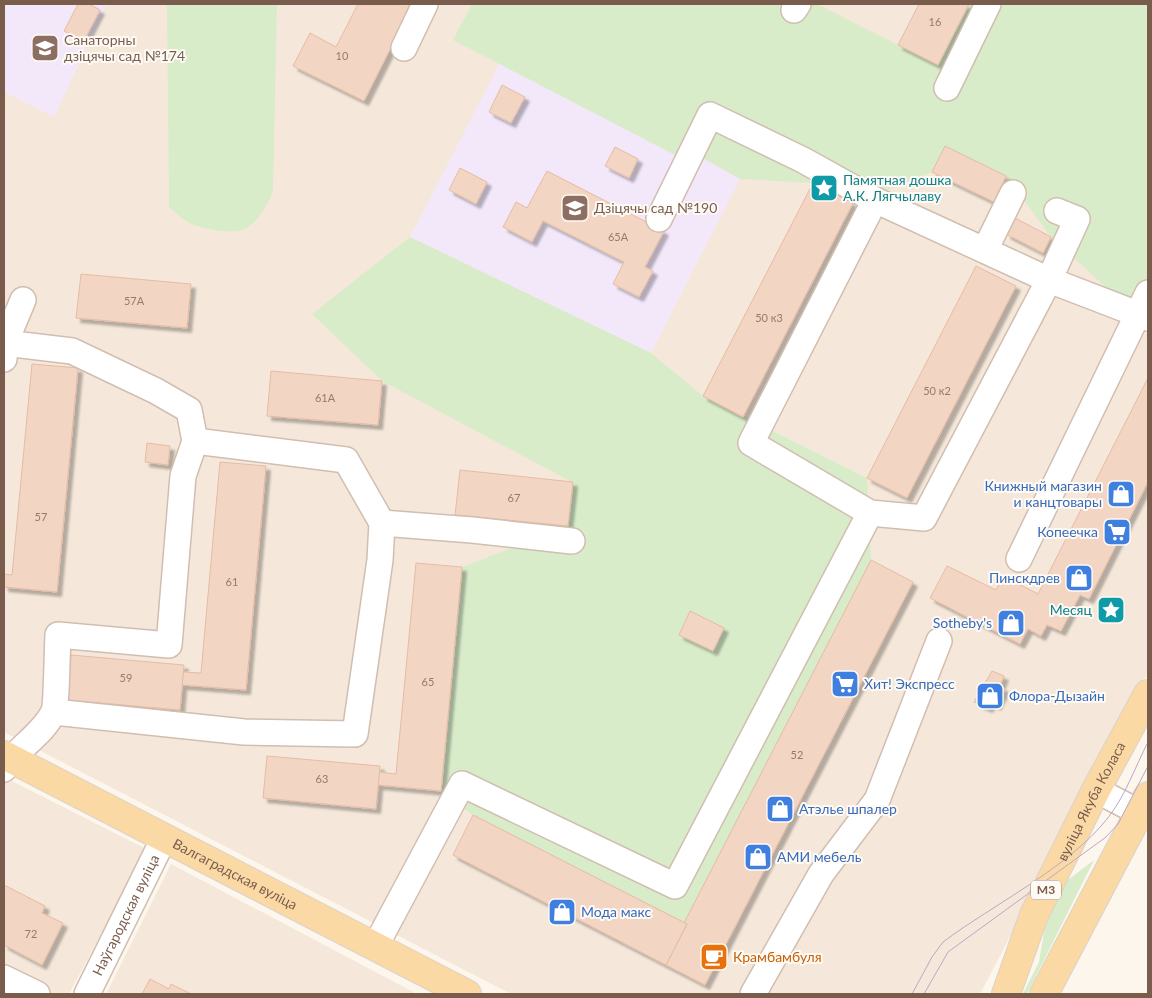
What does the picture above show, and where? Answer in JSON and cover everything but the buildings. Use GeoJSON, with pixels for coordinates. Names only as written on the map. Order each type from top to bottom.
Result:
{"type":"FeatureCollection","features":[{"type":"Feature","properties":{"kind":"main road","name":"вуліца Якуба Коласа"},"geometry":{"type":"LineString","coordinates":[[1006,994],[1034,915],[1096,790],[1148,694]]}},
{"type":"Feature","properties":{"kind":"main road","name":"Валгаградская вуліца"},"geometry":{"type":"LineString","coordinates":[[6,761],[164,838],[375,947],[454,991]]}},
{"type":"Feature","properties":{"kind":"main road"},"geometry":{"type":"LineString","coordinates":[[1044,994],[1145,808]]}},
{"type":"Feature","properties":{"kind":"street"},"geometry":{"type":"LineString","coordinates":[[404,48],[425,4]]}},
{"type":"Feature","properties":{"kind":"street"},"geometry":{"type":"LineString","coordinates":[[947,88],[988,4]]}},
{"type":"Feature","properties":{"kind":"street"},"geometry":{"type":"LineString","coordinates":[[659,219],[710,115],[804,160],[875,200],[1049,280],[1145,308],[1019,559]]}},
{"type":"Feature","properties":{"kind":"street"},"geometry":{"type":"LineString","coordinates":[[984,250],[1013,193]]}},
{"type":"Feature","properties":{"kind":"street"},"geometry":{"type":"LineString","coordinates":[[875,200],[751,443],[870,513],[924,518],[1049,280],[1077,219],[1057,212]]}},
{"type":"Feature","properties":{"kind":"street"},"geometry":{"type":"LineString","coordinates":[[6,761],[37,732],[54,712],[58,635],[169,644],[182,476],[195,441],[189,410],[156,391],[72,351],[5,351],[23,300]]}},
{"type":"Feature","properties":{"kind":"street"},"geometry":{"type":"LineString","coordinates":[[54,712],[244,732],[355,734],[380,560],[382,523],[346,460],[195,441]]}},
{"type":"Feature","properties":{"kind":"street"},"geometry":{"type":"LineString","coordinates":[[375,947],[462,784],[675,886],[870,513]]}},
{"type":"Feature","properties":{"kind":"street"},"geometry":{"type":"LineString","coordinates":[[382,523],[472,530],[572,541]]}},
{"type":"Feature","properties":{"kind":"street"},"geometry":{"type":"LineString","coordinates":[[753,994],[821,874],[877,800],[939,641]]}},
{"type":"Feature","properties":{"kind":"street"},"geometry":{"type":"LineString","coordinates":[[1096,790],[1145,808]]}},
{"type":"Feature","properties":{"kind":"street","name":"Наўгародская вуліца"},"geometry":{"type":"LineString","coordinates":[[87,994],[164,838]]}},
{"type":"Feature","properties":{"kind":"street"},"geometry":{"type":"LineString","coordinates":[[4,978],[37,994]]}},
{"type":"Feature","properties":{"kind":"shaded area"},"geometry":{"type":"Polygon","coordinates":[[[4,4],[1148,4],[1148,673],[980,994],[511,994],[4,732],[4,4]]]}},
{"type":"Feature","properties":{"kind":"shaded area","name":"Санаторны дзіцячы сад №174"},"geometry":{"type":"Polygon","coordinates":[[[4,4],[107,4],[54,117],[4,92],[4,4]]]}},
{"type":"Feature","properties":{"kind":"shaded area","name":"Дзіцячы сад №190"},"geometry":{"type":"Polygon","coordinates":[[[500,63],[675,155],[686,148],[740,179],[651,353],[410,237],[500,63]]]}},
{"type":"Feature","properties":{"kind":"shaded area"},"geometry":{"type":"Polygon","coordinates":[[[4,777],[146,849],[69,994],[4,994],[4,777]]]}},
{"type":"Feature","properties":{"kind":"shaded area"},"geometry":{"type":"Polygon","coordinates":[[[171,864],[417,994],[106,994],[171,864]]]}},
{"type":"Feature","properties":{"kind":"green space"},"geometry":{"type":"Polygon","coordinates":[[[167,4],[277,4],[273,191],[260,216],[250,226],[238,231],[202,228],[184,220],[169,207],[167,4]]]}},
{"type":"Feature","properties":{"kind":"green space"},"geometry":{"type":"Polygon","coordinates":[[[472,4],[817,4],[938,65],[968,4],[1148,4],[1148,326],[1051,237],[1006,176],[945,147],[932,172],[853,203],[813,183],[740,179],[692,152],[675,155],[453,40],[472,4]]]}},
{"type":"Feature","properties":{"kind":"green space"},"geometry":{"type":"Polygon","coordinates":[[[410,237],[651,353],[703,396],[867,478],[871,560],[687,924],[473,815],[441,791],[462,567],[568,526],[572,482],[382,381],[312,314],[410,237]]]}},
{"type":"Feature","properties":{"kind":"green space"},"geometry":{"type":"Polygon","coordinates":[[[1094,860],[1027,994],[1023,994],[1039,962],[1045,926],[1064,883],[1094,860]]]}},
{"type":"Feature","properties":{"kind":"tram line"},"geometry":{"type":"LineString","coordinates":[[912,994],[932,957],[943,942],[1030,885],[1072,854],[1091,837],[1107,819],[1119,801],[1148,742]]}},
{"type":"Feature","properties":{"kind":"tram line"},"geometry":{"type":"LineString","coordinates":[[924,994],[948,952],[1106,837],[1118,824],[1148,766]]}},
{"type":"Feature","properties":{"kind":"place","name":"Санаторны дзіцячы сад №174"},"geometry":{"type":"Point","coordinates":[45,48]}},
{"type":"Feature","properties":{"kind":"place","name":"Памятная дошка А.К. Лягчылаву"},"geometry":{"type":"Point","coordinates":[824,188]}},
{"type":"Feature","properties":{"kind":"place","name":"Дзіцячы сад №190"},"geometry":{"type":"Point","coordinates":[575,208]}},
{"type":"Feature","properties":{"kind":"place","name":"Книжный магазин и канцтовары"},"geometry":{"type":"Point","coordinates":[1121,494]}},
{"type":"Feature","properties":{"kind":"place","name":"Копеечка"},"geometry":{"type":"Point","coordinates":[1117,532]}},
{"type":"Feature","properties":{"kind":"place","name":"Пинскдрев"},"geometry":{"type":"Point","coordinates":[1079,578]}},
{"type":"Feature","properties":{"kind":"place","name":"Месяц"},"geometry":{"type":"Point","coordinates":[1111,610]}},
{"type":"Feature","properties":{"kind":"place","name":"Sotheby's"},"geometry":{"type":"Point","coordinates":[1011,623]}},
{"type":"Feature","properties":{"kind":"place","name":"Хит! Экспресс"},"geometry":{"type":"Point","coordinates":[845,684]}},
{"type":"Feature","properties":{"kind":"place","name":"Флора-Дызайн"},"geometry":{"type":"Point","coordinates":[990,696]}},
{"type":"Feature","properties":{"kind":"place","name":"Атэлье шпалер"},"geometry":{"type":"Point","coordinates":[780,809]}},
{"type":"Feature","properties":{"kind":"place","name":"АМИ мебель"},"geometry":{"type":"Point","coordinates":[758,857]}},
{"type":"Feature","properties":{"kind":"place","name":"Мода макс"},"geometry":{"type":"Point","coordinates":[562,912]}},
{"type":"Feature","properties":{"kind":"place","name":"Крамбамбуля"},"geometry":{"type":"Point","coordinates":[714,957]}}]}
